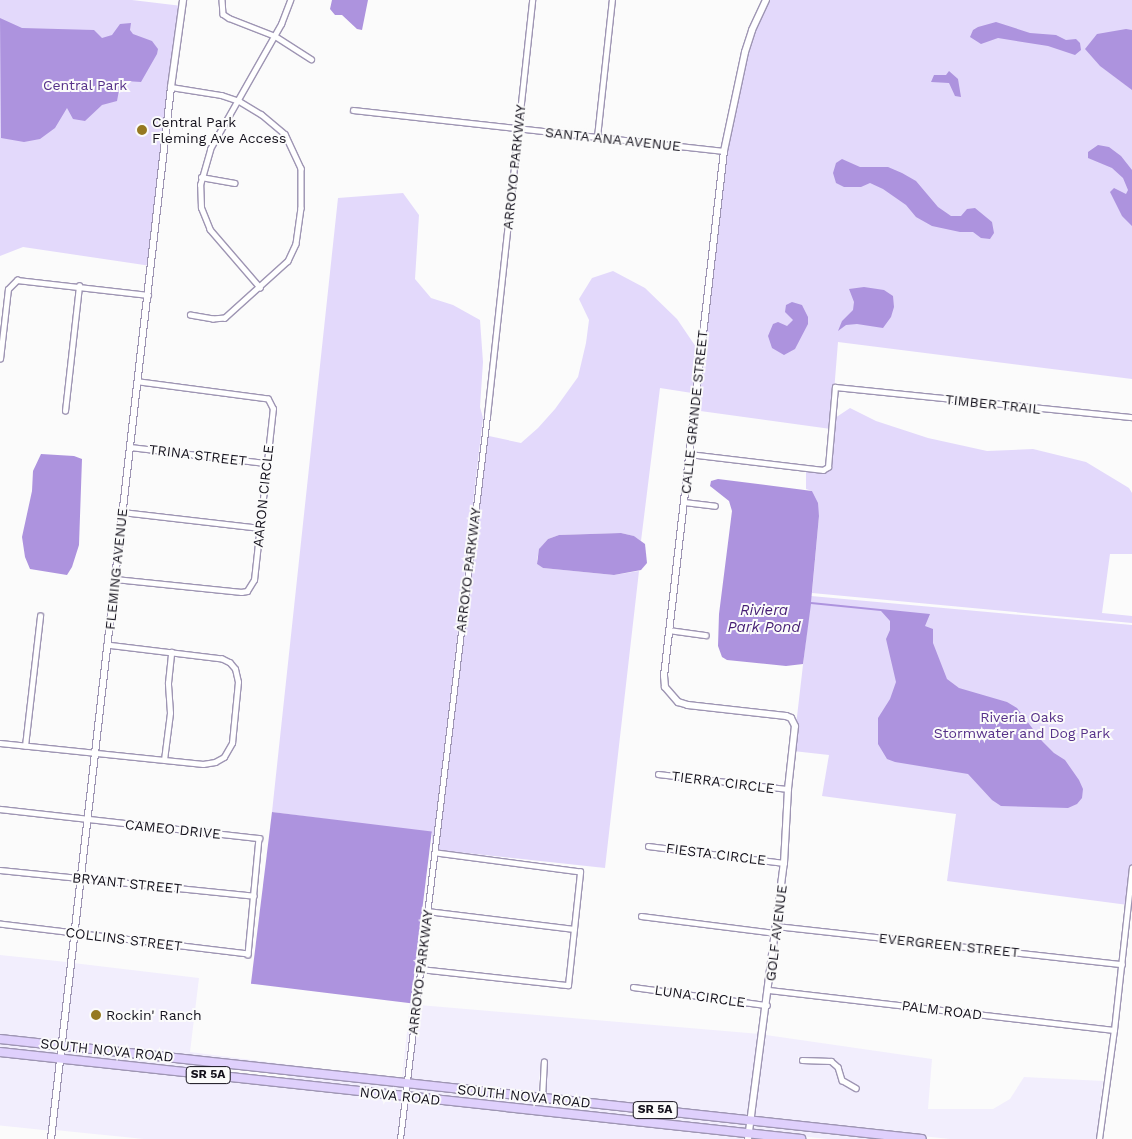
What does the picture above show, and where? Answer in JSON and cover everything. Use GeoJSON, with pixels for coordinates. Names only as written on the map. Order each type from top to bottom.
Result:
{"type":"FeatureCollection","features":[{"type":"Feature","properties":{"kind":"main road","name":"SOUTH NOVA ROAD"},"geometry":{"type":"LineString","coordinates":[[0,1039],[751,1120]]}},
{"type":"Feature","properties":{"kind":"main road","name":"NOVA ROAD"},"geometry":{"type":"LineString","coordinates":[[0,1052],[625,1120],[749,1136],[800,1139]]}},
{"type":"Feature","properties":{"kind":"main road"},"geometry":{"type":"LineString","coordinates":[[214,1075],[220,1069],[232,1064]]}},
{"type":"Feature","properties":{"kind":"main road"},"geometry":{"type":"LineString","coordinates":[[274,1082],[280,1076],[293,1070]]}},
{"type":"Feature","properties":{"kind":"main road"},"geometry":{"type":"LineString","coordinates":[[526,1109],[543,1098]]}},
{"type":"Feature","properties":{"kind":"main road"},"geometry":{"type":"LineString","coordinates":[[625,1120],[636,1116],[645,1109]]}},
{"type":"Feature","properties":{"kind":"main road","name":"SR 5A"},"geometry":{"type":"LineString","coordinates":[[751,1120],[917,1139]]}},
{"type":"Feature","properties":{"kind":"street","name":"FLEMING AVENUE"},"geometry":{"type":"LineString","coordinates":[[51,1139],[79,879],[171,87],[183,0]]}},
{"type":"Feature","properties":{"kind":"street"},"geometry":{"type":"LineString","coordinates":[[222,0],[223,14],[229,18],[275,36],[311,59]]}},
{"type":"Feature","properties":{"kind":"street"},"geometry":{"type":"LineString","coordinates":[[260,288],[210,230],[201,208],[201,177],[210,149],[275,36],[290,0]]}},
{"type":"Feature","properties":{"kind":"street","name":"ARROYO PARKWAY"},"geometry":{"type":"LineString","coordinates":[[400,1139],[435,852],[532,0]]}},
{"type":"Feature","properties":{"kind":"street"},"geometry":{"type":"LineString","coordinates":[[597,137],[612,0]]}},
{"type":"Feature","properties":{"kind":"street","name":"CALLE GRANDE STREET"},"geometry":{"type":"LineString","coordinates":[[766,0],[752,30],[745,52],[724,151],[664,676],[665,687],[678,702],[688,705],[786,716],[791,718],[795,726]]}},
{"type":"Feature","properties":{"kind":"street"},"geometry":{"type":"LineString","coordinates":[[171,87],[221,95],[239,101],[285,134],[300,168],[300,208],[296,244],[288,261],[225,318],[213,319],[190,315]]}},
{"type":"Feature","properties":{"kind":"street","name":"SANTA ANA AVENUE"},"geometry":{"type":"LineString","coordinates":[[353,110],[724,151]]}},
{"type":"Feature","properties":{"kind":"street"},"geometry":{"type":"LineString","coordinates":[[201,177],[234,183]]}},
{"type":"Feature","properties":{"kind":"street"},"geometry":{"type":"LineString","coordinates":[[0,360],[10,285],[16,280],[24,279],[148,295]]}},
{"type":"Feature","properties":{"kind":"street"},"geometry":{"type":"LineString","coordinates":[[65,411],[79,286]]}},
{"type":"Feature","properties":{"kind":"street","name":"AARON CIRCLE"},"geometry":{"type":"LineString","coordinates":[[115,579],[241,592],[247,590],[254,580],[273,409],[268,399],[138,382]]}},
{"type":"Feature","properties":{"kind":"street","name":"TIMBER TRAIL"},"geometry":{"type":"LineString","coordinates":[[689,454],[817,470],[828,467],[834,387],[1132,417]]}},
{"type":"Feature","properties":{"kind":"street","name":"TRINA STREET"},"geometry":{"type":"LineString","coordinates":[[130,448],[267,463]]}},
{"type":"Feature","properties":{"kind":"street"},"geometry":{"type":"LineString","coordinates":[[684,502],[715,506]]}},
{"type":"Feature","properties":{"kind":"street"},"geometry":{"type":"LineString","coordinates":[[122,512],[260,528]]}},
{"type":"Feature","properties":{"kind":"street"},"geometry":{"type":"LineString","coordinates":[[25,746],[40,616]]}},
{"type":"Feature","properties":{"kind":"street"},"geometry":{"type":"LineString","coordinates":[[669,630],[706,635]]}},
{"type":"Feature","properties":{"kind":"street"},"geometry":{"type":"LineString","coordinates":[[0,743],[94,754],[102,752],[203,764],[215,762],[224,756],[232,743],[238,682],[235,670],[222,659],[107,645]]}},
{"type":"Feature","properties":{"kind":"street"},"geometry":{"type":"LineString","coordinates":[[164,760],[170,712],[168,682],[171,652]]}},
{"type":"Feature","properties":{"kind":"street","name":"GOLF AVENUE"},"geometry":{"type":"LineString","coordinates":[[749,1136],[784,863],[788,789],[795,726]]}},
{"type":"Feature","properties":{"kind":"street","name":"TIERRA CIRCLE"},"geometry":{"type":"LineString","coordinates":[[658,774],[788,789]]}},
{"type":"Feature","properties":{"kind":"street","name":"CAMEO DRIVE"},"geometry":{"type":"LineString","coordinates":[[0,809],[260,838],[254,896]]}},
{"type":"Feature","properties":{"kind":"street","name":"FIESTA CIRCLE"},"geometry":{"type":"LineString","coordinates":[[648,846],[784,863]]}},
{"type":"Feature","properties":{"kind":"street"},"geometry":{"type":"LineString","coordinates":[[420,968],[568,985],[580,872],[435,852]]}},
{"type":"Feature","properties":{"kind":"street"},"geometry":{"type":"LineString","coordinates":[[1099,1139],[1114,1030],[1132,868]]}},
{"type":"Feature","properties":{"kind":"street","name":"BRYANT STREET"},"geometry":{"type":"LineString","coordinates":[[0,870],[254,896]]}},
{"type":"Feature","properties":{"kind":"street","name":"COLLINS STREET"},"geometry":{"type":"LineString","coordinates":[[0,924],[248,954],[254,896]]}},
{"type":"Feature","properties":{"kind":"street"},"geometry":{"type":"LineString","coordinates":[[427,911],[574,929]]}},
{"type":"Feature","properties":{"kind":"street","name":"EVERGREEN STREET"},"geometry":{"type":"LineString","coordinates":[[641,916],[1122,964]]}},
{"type":"Feature","properties":{"kind":"street","name":"LUNA CIRCLE"},"geometry":{"type":"LineString","coordinates":[[633,987],[767,1005]]}},
{"type":"Feature","properties":{"kind":"street","name":"PALM ROAD"},"geometry":{"type":"LineString","coordinates":[[769,990],[1114,1030]]}},
{"type":"Feature","properties":{"kind":"street"},"geometry":{"type":"LineString","coordinates":[[802,1060],[831,1061],[838,1067],[842,1080],[856,1088]]}},
{"type":"Feature","properties":{"kind":"street"},"geometry":{"type":"LineString","coordinates":[[543,1098],[544,1062]]}},
{"type":"Feature","properties":{"kind":"shaded area"},"geometry":{"type":"Polygon","coordinates":[[[0,955],[67,962],[58,1043],[0,1036],[0,955]]]}},
{"type":"Feature","properties":{"kind":"shaded area"},"geometry":{"type":"Polygon","coordinates":[[[73,963],[199,978],[190,1052],[397,1078],[64,1043],[73,963]]]}},
{"type":"Feature","properties":{"kind":"shaded area"},"geometry":{"type":"Polygon","coordinates":[[[410,1004],[413,1004],[403,1079],[410,1004]]]}},
{"type":"Feature","properties":{"kind":"shaded area"},"geometry":{"type":"Polygon","coordinates":[[[419,1005],[760,1034],[748,1117],[546,1095],[547,1060],[541,1059],[538,1094],[410,1080],[419,1005]]]}},
{"type":"Feature","properties":{"kind":"shaded area"},"geometry":{"type":"Polygon","coordinates":[[[766,1035],[932,1059],[928,1109],[993,1109],[1010,1099],[1024,1077],[1103,1081],[1096,1139],[950,1139],[754,1118],[766,1035]],[[798,1057],[799,1063],[830,1064],[835,1069],[840,1083],[857,1092],[860,1087],[844,1078],[841,1067],[833,1059],[798,1057]]]}},
{"type":"Feature","properties":{"kind":"shaded area"},"geometry":{"type":"Polygon","coordinates":[[[0,1042],[57,1048],[56,1055],[0,1049],[0,1042]]]}},
{"type":"Feature","properties":{"kind":"shaded area"},"geometry":{"type":"Polygon","coordinates":[[[64,1049],[219,1065],[218,1072],[63,1056],[64,1049]]]}},
{"type":"Feature","properties":{"kind":"shaded area"},"geometry":{"type":"Polygon","coordinates":[[[0,1055],[56,1061],[48,1130],[0,1125],[0,1055]]]}},
{"type":"Feature","properties":{"kind":"shaded area"},"geometry":{"type":"Polygon","coordinates":[[[62,1062],[401,1099],[397,1139],[144,1139],[55,1130],[62,1062]]]}},
{"type":"Feature","properties":{"kind":"shaded area"},"geometry":{"type":"Polygon","coordinates":[[[294,1074],[402,1085],[402,1093],[281,1080],[294,1074]]]}},
{"type":"Feature","properties":{"kind":"shaded area"},"geometry":{"type":"Polygon","coordinates":[[[409,1086],[533,1099],[533,1106],[408,1093],[409,1086]]]}},
{"type":"Feature","properties":{"kind":"shaded area"},"geometry":{"type":"Polygon","coordinates":[[[408,1099],[745,1136],[745,1139],[403,1139],[408,1099]]]}},
{"type":"Feature","properties":{"kind":"shaded area"},"geometry":{"type":"Polygon","coordinates":[[[545,1101],[638,1111],[624,1117],[533,1107],[545,1101]]]}},
{"type":"Feature","properties":{"kind":"shaded area"},"geometry":{"type":"Polygon","coordinates":[[[647,1112],[747,1123],[746,1133],[646,1122],[647,1112]]]}},
{"type":"Feature","properties":{"kind":"shaded area"},"geometry":{"type":"Polygon","coordinates":[[[753,1124],[895,1139],[828,1139],[753,1131],[753,1124]]]}},
{"type":"Feature","properties":{"kind":"green space","name":"Central Park"},"geometry":{"type":"Polygon","coordinates":[[[0,0],[132,0],[182,6],[151,266],[23,247],[0,256],[0,0]]]}},
{"type":"Feature","properties":{"kind":"green space"},"geometry":{"type":"Polygon","coordinates":[[[767,0],[1132,0],[1132,379],[838,342],[831,429],[693,410],[724,151],[752,30],[767,0]]]}},
{"type":"Feature","properties":{"kind":"green space"},"geometry":{"type":"Polygon","coordinates":[[[403,193],[419,215],[415,279],[431,298],[453,305],[480,320],[483,362],[480,407],[483,418],[432,851],[432,833],[272,812],[338,198],[403,193]]]}},
{"type":"Feature","properties":{"kind":"green space"},"geometry":{"type":"Polygon","coordinates":[[[613,271],[645,288],[677,319],[698,350],[692,393],[660,388],[641,541],[634,536],[621,533],[559,535],[548,539],[540,548],[537,559],[537,564],[543,568],[614,575],[639,571],[605,868],[438,850],[488,433],[489,436],[521,443],[555,409],[578,377],[586,343],[589,320],[579,299],[592,278],[613,271]]]}},
{"type":"Feature","properties":{"kind":"green space"},"geometry":{"type":"Polygon","coordinates":[[[850,408],[876,421],[928,438],[987,451],[1033,449],[1086,462],[1129,488],[1132,493],[1132,554],[1110,554],[1102,613],[1132,616],[1132,623],[812,593],[819,516],[812,491],[806,489],[806,472],[824,473],[831,470],[835,418],[850,408]]]}},
{"type":"Feature","properties":{"kind":"green space","name":"Riveria Oaks Stormwater and Dog Park"},"geometry":{"type":"Polygon","coordinates":[[[811,596],[1132,625],[1132,869],[1128,905],[947,881],[956,814],[822,796],[829,755],[793,751],[811,596]]]}},
{"type":"Feature","properties":{"kind":"water"},"geometry":{"type":"Polygon","coordinates":[[[332,0],[368,0],[362,30],[357,29],[342,15],[335,15],[330,9],[332,0]]]}},
{"type":"Feature","properties":{"kind":"water"},"geometry":{"type":"Polygon","coordinates":[[[0,18],[22,28],[94,30],[102,38],[112,35],[120,24],[131,23],[130,30],[133,34],[152,41],[158,49],[157,54],[141,82],[125,81],[120,85],[117,101],[102,105],[85,121],[73,119],[67,108],[55,128],[40,139],[24,142],[1,138],[0,18]]]}},
{"type":"Feature","properties":{"kind":"water"},"geometry":{"type":"Polygon","coordinates":[[[996,22],[1030,33],[1056,35],[1066,40],[1076,39],[1080,43],[1081,50],[1075,55],[1048,46],[998,38],[981,44],[970,37],[973,30],[978,27],[996,22]]]}},
{"type":"Feature","properties":{"kind":"water"},"geometry":{"type":"Polygon","coordinates":[[[1126,29],[1132,30],[1132,90],[1100,66],[1085,49],[1097,34],[1126,29]]]}},
{"type":"Feature","properties":{"kind":"water"},"geometry":{"type":"Polygon","coordinates":[[[949,71],[958,79],[961,97],[955,96],[949,83],[931,82],[934,75],[946,75],[949,71]]]}},
{"type":"Feature","properties":{"kind":"water"},"geometry":{"type":"Polygon","coordinates":[[[1098,145],[1109,147],[1121,156],[1132,170],[1132,226],[1122,216],[1110,192],[1114,188],[1126,194],[1128,190],[1123,178],[1112,168],[1088,158],[1088,152],[1098,145]]]}},
{"type":"Feature","properties":{"kind":"water"},"geometry":{"type":"Polygon","coordinates":[[[842,159],[860,167],[888,167],[902,173],[916,181],[938,207],[951,216],[961,216],[967,209],[975,208],[992,222],[994,233],[990,239],[981,238],[973,232],[960,232],[932,226],[916,217],[906,205],[883,189],[870,183],[861,187],[844,187],[836,183],[833,173],[836,163],[842,159]]]}},
{"type":"Feature","properties":{"kind":"water"},"geometry":{"type":"Polygon","coordinates":[[[864,287],[884,290],[893,296],[894,307],[891,317],[883,328],[857,324],[846,325],[838,331],[842,321],[853,310],[854,302],[849,289],[864,287]]]}},
{"type":"Feature","properties":{"kind":"water"},"geometry":{"type":"Polygon","coordinates":[[[792,302],[802,305],[808,317],[808,324],[795,349],[784,355],[772,348],[768,336],[773,324],[778,322],[787,326],[793,320],[785,312],[786,305],[792,302]]]}},
{"type":"Feature","properties":{"kind":"water"},"geometry":{"type":"Polygon","coordinates":[[[41,454],[74,456],[82,459],[79,545],[72,567],[67,575],[30,569],[25,557],[22,537],[32,491],[33,471],[41,454]]]}},
{"type":"Feature","properties":{"kind":"water","name":"Riviera Park Pond"},"geometry":{"type":"Polygon","coordinates":[[[718,479],[812,491],[818,503],[819,516],[811,602],[930,614],[925,626],[933,629],[933,643],[947,679],[959,688],[1007,702],[1017,708],[1042,741],[1054,753],[1065,760],[1079,780],[1083,789],[1082,798],[1077,804],[1068,808],[1001,806],[992,800],[968,774],[887,759],[878,744],[878,718],[890,699],[896,682],[886,639],[890,630],[890,621],[881,611],[811,604],[803,664],[786,666],[727,660],[722,657],[718,646],[719,614],[732,511],[729,501],[710,486],[711,481],[718,479]]]}},
{"type":"Feature","properties":{"kind":"water"},"geometry":{"type":"Polygon","coordinates":[[[621,533],[634,536],[645,544],[647,563],[641,570],[614,575],[543,568],[537,564],[539,549],[548,539],[559,535],[621,533]]]}},
{"type":"Feature","properties":{"kind":"water"},"geometry":{"type":"Polygon","coordinates":[[[272,812],[432,832],[411,1003],[251,984],[272,812]]]}},
{"type":"Feature","properties":{"kind":"place","name":"Central Park Fleming Ave Access"},"geometry":{"type":"Point","coordinates":[142,130]}},
{"type":"Feature","properties":{"kind":"place","name":"Rockin' Ranch"},"geometry":{"type":"Point","coordinates":[96,1015]}}]}
